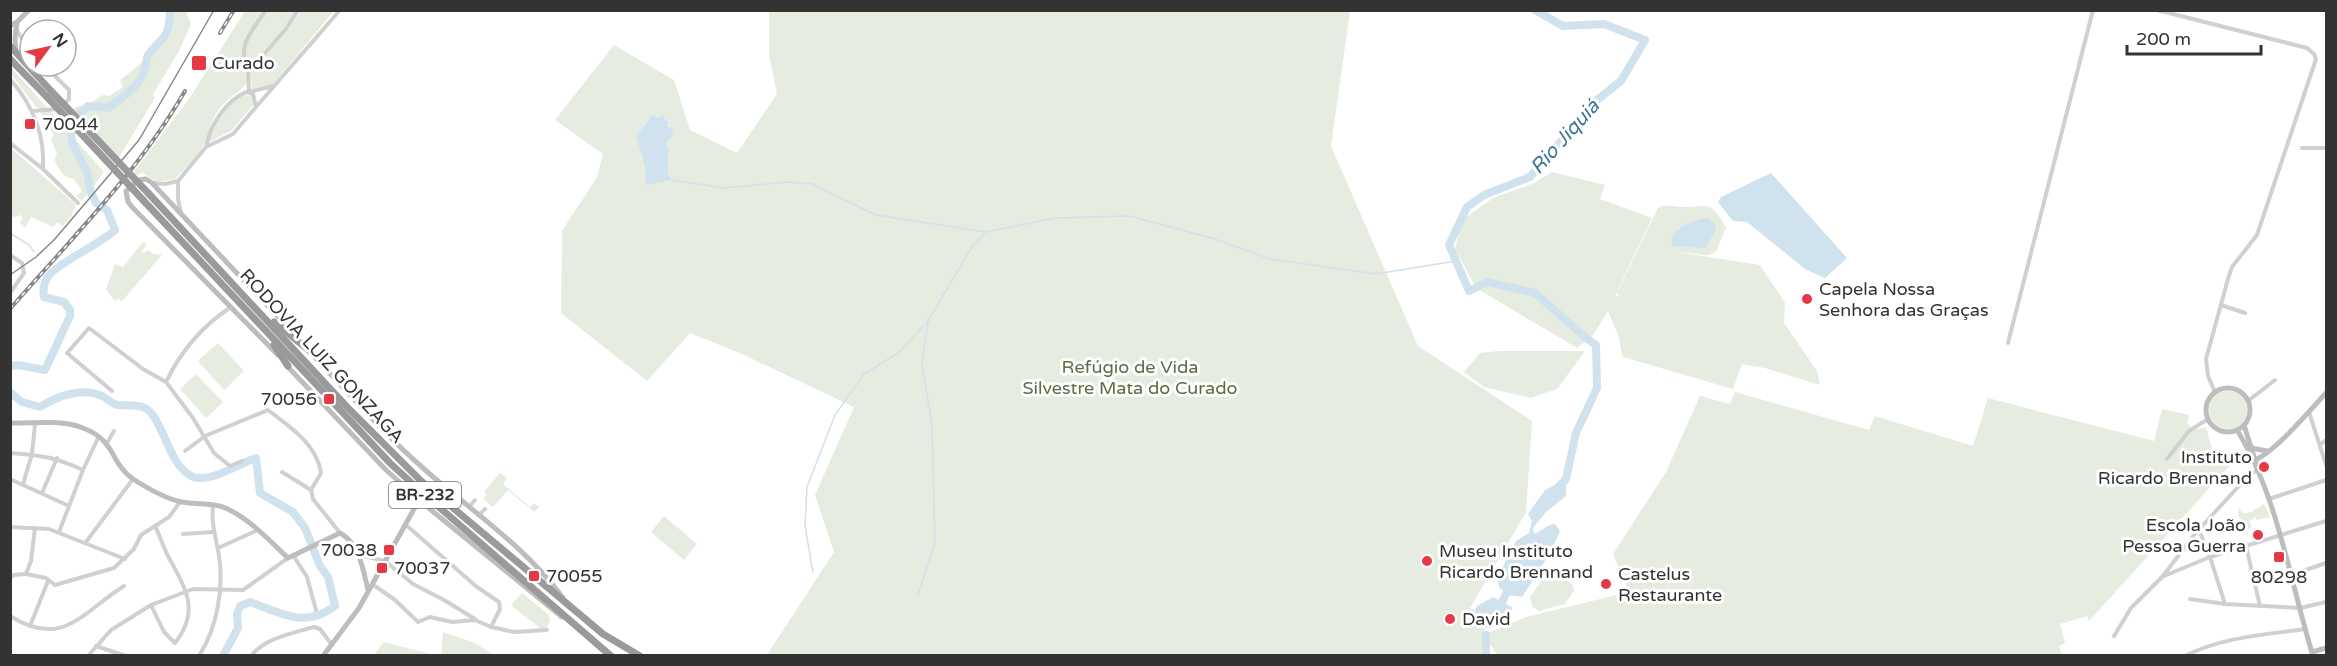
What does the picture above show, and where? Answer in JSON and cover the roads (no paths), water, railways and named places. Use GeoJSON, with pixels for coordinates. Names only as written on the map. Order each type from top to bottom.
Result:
{"type":"FeatureCollection","features":[{"type":"Feature","properties":{"kind":"highway","name":"RODOVIA LUIZ GONZAGA"},"geometry":{"type":"LineString","coordinates":[[10,46],[49,94],[143,200],[267,333],[417,488],[611,656]]}},
{"type":"Feature","properties":{"kind":"highway","name":"RODOVIA LUIZ GONZAGA"},"geometry":{"type":"LineString","coordinates":[[10,58],[148,194],[397,458],[569,607],[603,634],[640,656]]}},
{"type":"Feature","properties":{"kind":"highway"},"geometry":{"type":"LineString","coordinates":[[256,308],[310,351]]}},
{"type":"Feature","properties":{"kind":"highway"},"geometry":{"type":"LineString","coordinates":[[267,333],[288,366]]}},
{"type":"Feature","properties":{"kind":"street"},"geometry":{"type":"LineString","coordinates":[[16,52],[13,27],[29,10]]}},
{"type":"Feature","properties":{"kind":"street"},"geometry":{"type":"LineString","coordinates":[[256,107],[255,97],[249,92],[248,73],[242,58],[245,41],[266,10]]}},
{"type":"Feature","properties":{"kind":"street"},"geometry":{"type":"LineString","coordinates":[[248,73],[286,29],[298,10]]}},
{"type":"Feature","properties":{"kind":"street"},"geometry":{"type":"LineString","coordinates":[[152,183],[165,184],[178,181],[206,147],[233,134],[340,10]]}},
{"type":"Feature","properties":{"kind":"street"},"geometry":{"type":"LineString","coordinates":[[2008,343],[2093,10]]}},
{"type":"Feature","properties":{"kind":"street"},"geometry":{"type":"LineString","coordinates":[[2157,10],[2307,48],[2316,59],[2257,235],[2232,267],[2206,359],[2208,376],[2215,392]]}},
{"type":"Feature","properties":{"kind":"street"},"geometry":{"type":"LineString","coordinates":[[33,111],[58,109],[69,99],[69,90],[57,78]]}},
{"type":"Feature","properties":{"kind":"street"},"geometry":{"type":"LineString","coordinates":[[10,79],[33,111],[40,138],[43,169]]}},
{"type":"Feature","properties":{"kind":"street"},"geometry":{"type":"LineString","coordinates":[[206,147],[209,134],[222,113],[236,97],[274,86]]}},
{"type":"Feature","properties":{"kind":"street"},"geometry":{"type":"LineString","coordinates":[[10,143],[43,169],[78,203]]}},
{"type":"Feature","properties":{"kind":"street"},"geometry":{"type":"LineString","coordinates":[[2302,148],[2326,148]]}},
{"type":"Feature","properties":{"kind":"street"},"geometry":{"type":"LineString","coordinates":[[569,607],[541,570],[380,427],[152,183],[146,179],[135,183],[126,191],[128,202],[288,366],[361,446],[419,500],[543,603],[598,643]]}},
{"type":"Feature","properties":{"kind":"street"},"geometry":{"type":"LineString","coordinates":[[178,181],[181,214]]}},
{"type":"Feature","properties":{"kind":"street"},"geometry":{"type":"LineString","coordinates":[[10,255],[22,262],[24,273],[10,293]]}},
{"type":"Feature","properties":{"kind":"street"},"geometry":{"type":"LineString","coordinates":[[2221,305],[2245,314]]}},
{"type":"Feature","properties":{"kind":"street"},"geometry":{"type":"LineString","coordinates":[[166,382],[187,346],[206,326],[231,307]]}},
{"type":"Feature","properties":{"kind":"street"},"geometry":{"type":"LineString","coordinates":[[112,391],[68,353],[89,328],[143,369],[166,382],[205,436],[214,453],[230,466],[242,461]]}},
{"type":"Feature","properties":{"kind":"street"},"geometry":{"type":"LineString","coordinates":[[2248,400],[2276,380]]}},
{"type":"Feature","properties":{"kind":"street"},"geometry":{"type":"LineString","coordinates":[[2231,388],[2243,394],[2248,400],[2249,413],[2244,425],[2237,430],[2229,432],[2220,430],[2208,419],[2207,402],[2215,392],[2231,388]]}},
{"type":"Feature","properties":{"kind":"street"},"geometry":{"type":"LineString","coordinates":[[2254,461],[2282,440],[2326,393]]}},
{"type":"Feature","properties":{"kind":"street"},"geometry":{"type":"LineString","coordinates":[[185,451],[205,436],[236,425],[260,411],[268,410],[304,439],[312,450],[321,473],[311,490],[313,499],[340,533],[351,542],[359,555],[368,590]]}},
{"type":"Feature","properties":{"kind":"street"},"geometry":{"type":"LineString","coordinates":[[2309,412],[2326,465]]}},
{"type":"Feature","properties":{"kind":"street"},"geometry":{"type":"LineString","coordinates":[[2167,459],[2189,431],[2208,419]]}},
{"type":"Feature","properties":{"kind":"street"},"geometry":{"type":"LineString","coordinates":[[10,423],[68,423],[99,435],[107,443],[123,470],[133,479],[169,499],[223,507],[258,530],[291,557],[307,577],[316,610]]}},
{"type":"Feature","properties":{"kind":"street"},"geometry":{"type":"LineString","coordinates":[[23,484],[32,454],[35,424]]}},
{"type":"Feature","properties":{"kind":"street"},"geometry":{"type":"LineString","coordinates":[[2244,425],[2254,461]]}},
{"type":"Feature","properties":{"kind":"street"},"geometry":{"type":"LineString","coordinates":[[2237,430],[2254,461],[2269,500],[2313,654],[2326,648]]}},
{"type":"Feature","properties":{"kind":"street"},"geometry":{"type":"LineString","coordinates":[[107,443],[114,431]]}},
{"type":"Feature","properties":{"kind":"street"},"geometry":{"type":"LineString","coordinates":[[59,532],[99,435]]}},
{"type":"Feature","properties":{"kind":"street"},"geometry":{"type":"LineString","coordinates":[[2320,445],[2326,440]]}},
{"type":"Feature","properties":{"kind":"street"},"geometry":{"type":"LineString","coordinates":[[2251,448],[2267,451]]}},
{"type":"Feature","properties":{"kind":"street"},"geometry":{"type":"LineString","coordinates":[[10,453],[57,458],[83,470]]}},
{"type":"Feature","properties":{"kind":"street"},"geometry":{"type":"LineString","coordinates":[[42,493],[57,458]]}},
{"type":"Feature","properties":{"kind":"street"},"geometry":{"type":"LineString","coordinates":[[2114,636],[2131,608],[2163,576],[2199,530],[2248,476],[2258,470]]}},
{"type":"Feature","properties":{"kind":"street"},"geometry":{"type":"LineString","coordinates":[[282,472],[311,490]]}},
{"type":"Feature","properties":{"kind":"street"},"geometry":{"type":"LineString","coordinates":[[10,479],[69,506]]}},
{"type":"Feature","properties":{"kind":"street"},"geometry":{"type":"LineString","coordinates":[[86,542],[133,479]]}},
{"type":"Feature","properties":{"kind":"street"},"geometry":{"type":"LineString","coordinates":[[2269,500],[2326,480]]}},
{"type":"Feature","properties":{"kind":"street"},"geometry":{"type":"LineString","coordinates":[[323,656],[353,617],[419,500]]}},
{"type":"Feature","properties":{"kind":"street"},"geometry":{"type":"LineString","coordinates":[[468,507],[475,500]]}},
{"type":"Feature","properties":{"kind":"street"},"geometry":{"type":"LineString","coordinates":[[10,578],[14,575],[26,574],[48,580],[55,585],[111,570],[134,549],[141,535],[169,517],[180,502]]}},
{"type":"Feature","properties":{"kind":"street"},"geometry":{"type":"LineString","coordinates":[[199,656],[209,639],[215,622],[219,588],[220,562],[213,532],[213,505]]}},
{"type":"Feature","properties":{"kind":"street"},"geometry":{"type":"LineString","coordinates":[[478,516],[485,509]]}},
{"type":"Feature","properties":{"kind":"street"},"geometry":{"type":"LineString","coordinates":[[2163,576],[2210,557],[2326,521]]}},
{"type":"Feature","properties":{"kind":"street"},"geometry":{"type":"LineString","coordinates":[[406,525],[501,604],[491,627]]}},
{"type":"Feature","properties":{"kind":"street"},"geometry":{"type":"LineString","coordinates":[[151,605],[164,632],[173,643],[177,642],[187,622],[186,590],[155,526]]}},
{"type":"Feature","properties":{"kind":"street"},"geometry":{"type":"LineString","coordinates":[[10,527],[59,532],[125,559]]}},
{"type":"Feature","properties":{"kind":"street"},"geometry":{"type":"LineString","coordinates":[[26,574],[31,561],[35,528]]}},
{"type":"Feature","properties":{"kind":"street"},"geometry":{"type":"LineString","coordinates":[[217,548],[258,530]]}},
{"type":"Feature","properties":{"kind":"street"},"geometry":{"type":"LineString","coordinates":[[2199,530],[2225,604]]}},
{"type":"Feature","properties":{"kind":"street"},"geometry":{"type":"LineString","coordinates":[[183,534],[213,532]]}},
{"type":"Feature","properties":{"kind":"street"},"geometry":{"type":"LineString","coordinates":[[88,656],[111,630],[151,605],[186,590],[219,588],[243,590],[291,557],[340,533]]}},
{"type":"Feature","properties":{"kind":"street"},"geometry":{"type":"LineString","coordinates":[[2246,546],[2260,606]]}},
{"type":"Feature","properties":{"kind":"street"},"geometry":{"type":"LineString","coordinates":[[359,555],[385,561],[413,585],[491,627],[514,632],[547,630]]}},
{"type":"Feature","properties":{"kind":"street"},"geometry":{"type":"LineString","coordinates":[[2291,575],[2326,563]]}},
{"type":"Feature","properties":{"kind":"street"},"geometry":{"type":"LineString","coordinates":[[30,626],[48,580]]}},
{"type":"Feature","properties":{"kind":"street"},"geometry":{"type":"LineString","coordinates":[[372,584],[395,600],[418,622],[430,617],[452,622],[476,620]]}},
{"type":"Feature","properties":{"kind":"street"},"geometry":{"type":"LineString","coordinates":[[10,616],[44,631],[72,624],[124,586]]}},
{"type":"Feature","properties":{"kind":"street"},"geometry":{"type":"LineString","coordinates":[[2190,599],[2225,604],[2300,608],[2326,602]]}},
{"type":"Feature","properties":{"kind":"street"},"geometry":{"type":"LineString","coordinates":[[251,656],[271,641],[314,627],[320,629],[332,645]]}},
{"type":"Feature","properties":{"kind":"street"},"geometry":{"type":"LineString","coordinates":[[2185,656],[2208,645],[2224,641],[2305,629]]}},
{"type":"Feature","properties":{"kind":"street"},"geometry":{"type":"LineString","coordinates":[[96,646],[126,656]]}},
{"type":"Feature","properties":{"kind":"water"},"geometry":{"type":"Polygon","coordinates":[[[662,114],[669,123],[668,127],[673,129],[672,136],[666,144],[669,147],[668,173],[672,180],[645,185],[645,166],[636,136],[652,115],[660,118],[662,114]]]}},
{"type":"Feature","properties":{"kind":"water"},"geometry":{"type":"Polygon","coordinates":[[[1771,173],[1847,258],[1825,278],[1805,269],[1747,222],[1733,221],[1718,202],[1721,197],[1771,173]]]}},
{"type":"Feature","properties":{"kind":"water"},"geometry":{"type":"Polygon","coordinates":[[[1708,218],[1715,224],[1716,230],[1705,248],[1673,246],[1671,240],[1673,235],[1681,227],[1708,218]]]}},
{"type":"Feature","properties":{"kind":"water"},"geometry":{"type":"Polygon","coordinates":[[[1566,479],[1566,496],[1546,512],[1533,528],[1534,534],[1555,524],[1560,531],[1552,548],[1522,597],[1508,595],[1499,587],[1497,578],[1516,541],[1529,533],[1532,521],[1528,514],[1545,490],[1566,479]]]}},
{"type":"Feature","properties":{"kind":"water"},"geometry":{"type":"Polygon","coordinates":[[[1493,597],[1513,608],[1503,623],[1484,629],[1471,620],[1477,606],[1493,597]]]}},
{"type":"Feature","properties":{"kind":"waterway"},"geometry":{"type":"LineString","coordinates":[[10,366],[18,365],[45,370],[70,316],[70,310],[64,302],[44,297],[46,280],[60,266],[115,230],[107,210],[96,203],[91,192],[87,172],[72,142],[70,122],[88,106],[108,108],[135,86],[143,75],[148,55],[167,32],[170,10]]}},
{"type":"Feature","properties":{"kind":"waterway","name":"Rio Jiquiá"},"geometry":{"type":"LineString","coordinates":[[1535,10],[1563,26],[1604,24],[1645,40],[1621,81],[1597,100],[1530,177],[1484,195],[1467,207],[1449,245],[1469,291],[1487,282],[1535,293],[1586,338]]}},
{"type":"Feature","properties":{"kind":"waterway"},"geometry":{"type":"LineString","coordinates":[[672,180],[724,188],[788,182],[812,184],[876,215],[986,232],[1055,218],[1130,216],[1215,239],[1270,259],[1376,274],[1456,261]]}},
{"type":"Feature","properties":{"kind":"waterway"},"geometry":{"type":"LineString","coordinates":[[10,233],[29,245],[34,252]]}},
{"type":"Feature","properties":{"kind":"waterway"},"geometry":{"type":"LineString","coordinates":[[813,572],[805,526],[807,487],[835,415],[864,374],[898,353],[928,321],[973,245],[984,234]]}},
{"type":"Feature","properties":{"kind":"waterway"},"geometry":{"type":"LineString","coordinates":[[918,595],[935,543],[932,426],[922,364],[928,321]]}},
{"type":"Feature","properties":{"kind":"waterway","name":"Rio Jiquiá"},"geometry":{"type":"LineString","coordinates":[[1559,487],[1566,479],[1576,433],[1597,388],[1596,345],[1589,340]]}},
{"type":"Feature","properties":{"kind":"waterway"},"geometry":{"type":"LineString","coordinates":[[10,392],[22,402],[40,407],[62,396],[86,392],[102,396],[111,403],[145,408],[157,421],[178,464],[191,476],[198,478],[215,476],[256,458],[260,493],[293,512],[305,528],[320,566],[328,577],[335,606],[324,613],[303,618],[283,614],[250,602],[240,606],[237,614],[238,628],[223,656]]}},
{"type":"Feature","properties":{"kind":"waterway","name":"Rio Jiquiá"},"geometry":{"type":"LineString","coordinates":[[1498,610],[1511,584]]}},
{"type":"Feature","properties":{"kind":"waterway","name":"Rio Jiquiá"},"geometry":{"type":"LineString","coordinates":[[1486,635],[1486,656]]}},
{"type":"Feature","properties":{"kind":"tram line"},"geometry":{"type":"LineString","coordinates":[[10,275],[36,257],[54,240],[139,140],[214,10]]}},
{"type":"Feature","properties":{"kind":"railway"},"geometry":{"type":"LineString","coordinates":[[220,33],[234,10]]}},
{"type":"Feature","properties":{"kind":"railway"},"geometry":{"type":"LineString","coordinates":[[10,309],[125,177],[147,149],[185,91]]}},
{"type":"Feature","properties":{"kind":"place","name":"Curado"},"geometry":{"type":"Point","coordinates":[199,63]}},
{"type":"Feature","properties":{"kind":"place","name":"70044"},"geometry":{"type":"Point","coordinates":[30,124]}},
{"type":"Feature","properties":{"kind":"place","name":"Capela Nossa Senhora das Graças"},"geometry":{"type":"Point","coordinates":[1807,299]}},
{"type":"Feature","properties":{"kind":"place","name":"70056"},"geometry":{"type":"Point","coordinates":[329,399]}},
{"type":"Feature","properties":{"kind":"place","name":"Instituto Ricardo Brennand"},"geometry":{"type":"Point","coordinates":[2264,467]}},
{"type":"Feature","properties":{"kind":"place","name":"Escola João Pessoa Guerra"},"geometry":{"type":"Point","coordinates":[2258,535]}},
{"type":"Feature","properties":{"kind":"place","name":"70038"},"geometry":{"type":"Point","coordinates":[389,550]}},
{"type":"Feature","properties":{"kind":"place","name":"80298"},"geometry":{"type":"Point","coordinates":[2279,557]}},
{"type":"Feature","properties":{"kind":"place","name":"Museu Instituto Ricardo Brennand"},"geometry":{"type":"Point","coordinates":[1427,561]}},
{"type":"Feature","properties":{"kind":"place","name":"70037"},"geometry":{"type":"Point","coordinates":[382,568]}},
{"type":"Feature","properties":{"kind":"place","name":"70055"},"geometry":{"type":"Point","coordinates":[534,576]}},
{"type":"Feature","properties":{"kind":"place","name":"Castelus Restaurante"},"geometry":{"type":"Point","coordinates":[1606,584]}},
{"type":"Feature","properties":{"kind":"place","name":"David"},"geometry":{"type":"Point","coordinates":[1450,619]}},
{"type":"Feature","properties":{"kind":"park label","name":"Refúgio de Vida Silvestre Mata do Curado"},"geometry":{"type":"Point","coordinates":[1130,377]}}]}
